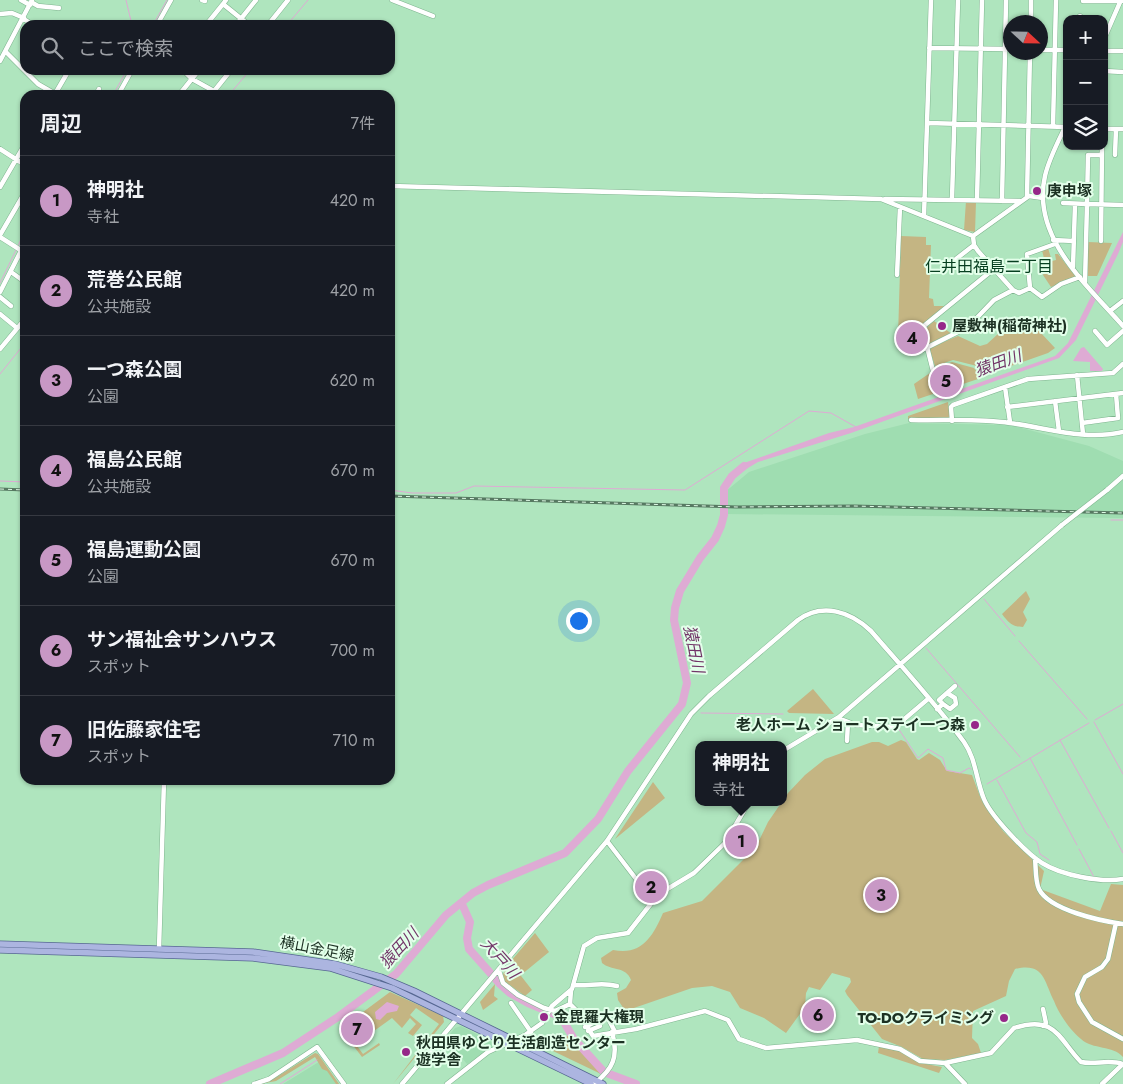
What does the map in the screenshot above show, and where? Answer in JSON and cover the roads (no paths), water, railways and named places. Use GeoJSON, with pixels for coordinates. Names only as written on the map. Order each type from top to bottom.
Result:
{"type":"FeatureCollection","features":[{"type":"Feature","properties":{"kind":"main road","name":"横山金足線"},"geometry":{"type":"LineString","coordinates":[[0,944],[274,954],[334,964],[393,985],[515,1040],[596,1083]]}},
{"type":"Feature","properties":{"kind":"main road","name":"横山金足線"},"geometry":{"type":"LineString","coordinates":[[0,950],[253,958],[330,968],[379,980]]}},
{"type":"Feature","properties":{"kind":"main road","name":"横山金足線"},"geometry":{"type":"LineString","coordinates":[[460,1016],[507,1042],[596,1083]]}},
{"type":"Feature","properties":{"kind":"street"},"geometry":{"type":"LineString","coordinates":[[22,0],[38,6],[59,8]]}},
{"type":"Feature","properties":{"kind":"street"},"geometry":{"type":"LineString","coordinates":[[160,20],[171,0]]}},
{"type":"Feature","properties":{"kind":"street"},"geometry":{"type":"LineString","coordinates":[[241,18],[256,0]]}},
{"type":"Feature","properties":{"kind":"street"},"geometry":{"type":"LineString","coordinates":[[272,20],[288,0]]}},
{"type":"Feature","properties":{"kind":"street"},"geometry":{"type":"LineString","coordinates":[[392,0],[433,16]]}},
{"type":"Feature","properties":{"kind":"street"},"geometry":{"type":"LineString","coordinates":[[924,216],[931,0]]}},
{"type":"Feature","properties":{"kind":"street"},"geometry":{"type":"LineString","coordinates":[[952,199],[958,0]]}},
{"type":"Feature","properties":{"kind":"street"},"geometry":{"type":"LineString","coordinates":[[977,200],[982,0]]}},
{"type":"Feature","properties":{"kind":"street"},"geometry":{"type":"LineString","coordinates":[[1006,0],[1007,15]]}},
{"type":"Feature","properties":{"kind":"street"},"geometry":{"type":"LineString","coordinates":[[1031,0],[1031,15]]}},
{"type":"Feature","properties":{"kind":"street"},"geometry":{"type":"LineString","coordinates":[[1053,126],[1056,0]]}},
{"type":"Feature","properties":{"kind":"street"},"geometry":{"type":"LineString","coordinates":[[1082,1],[1122,1],[1108,31]]}},
{"type":"Feature","properties":{"kind":"street"},"geometry":{"type":"LineString","coordinates":[[0,14],[12,13],[24,19],[31,2]]}},
{"type":"Feature","properties":{"kind":"street"},"geometry":{"type":"LineString","coordinates":[[210,20],[225,2],[243,20]]}},
{"type":"Feature","properties":{"kind":"street"},"geometry":{"type":"LineString","coordinates":[[0,61],[20,26]]}},
{"type":"Feature","properties":{"kind":"street"},"geometry":{"type":"LineString","coordinates":[[930,48],[1003,49]]}},
{"type":"Feature","properties":{"kind":"street"},"geometry":{"type":"LineString","coordinates":[[1048,50],[1063,50]]}},
{"type":"Feature","properties":{"kind":"street"},"geometry":{"type":"LineString","coordinates":[[1108,51],[1123,51]]}},
{"type":"Feature","properties":{"kind":"street"},"geometry":{"type":"LineString","coordinates":[[6,52],[20,66]]}},
{"type":"Feature","properties":{"kind":"street"},"geometry":{"type":"LineString","coordinates":[[1002,201],[1007,60]]}},
{"type":"Feature","properties":{"kind":"street"},"geometry":{"type":"LineString","coordinates":[[1028,197],[1030,60]]}},
{"type":"Feature","properties":{"kind":"street"},"geometry":{"type":"LineString","coordinates":[[1108,71],[1123,72]]}},
{"type":"Feature","properties":{"kind":"street"},"geometry":{"type":"LineString","coordinates":[[29,75],[38,84],[49,90]]}},
{"type":"Feature","properties":{"kind":"street"},"geometry":{"type":"LineString","coordinates":[[58,90],[66,75]]}},
{"type":"Feature","properties":{"kind":"street"},"geometry":{"type":"LineString","coordinates":[[121,90],[129,75]]}},
{"type":"Feature","properties":{"kind":"street"},"geometry":{"type":"LineString","coordinates":[[188,75],[208,90]]}},
{"type":"Feature","properties":{"kind":"street"},"geometry":{"type":"LineString","coordinates":[[183,90],[195,75]]}},
{"type":"Feature","properties":{"kind":"street"},"geometry":{"type":"LineString","coordinates":[[215,90],[227,75]]}},
{"type":"Feature","properties":{"kind":"street"},"geometry":{"type":"LineString","coordinates":[[928,123],[1063,126]]}},
{"type":"Feature","properties":{"kind":"street"},"geometry":{"type":"LineString","coordinates":[[1108,129],[1123,129]]}},
{"type":"Feature","properties":{"kind":"street"},"geometry":{"type":"LineString","coordinates":[[1115,155],[1116,129]]}},
{"type":"Feature","properties":{"kind":"street"},"geometry":{"type":"LineString","coordinates":[[1063,133],[1049,165],[1043,198],[1054,242],[1080,277],[1123,326]]}},
{"type":"Feature","properties":{"kind":"street"},"geometry":{"type":"LineString","coordinates":[[0,149],[20,162]]}},
{"type":"Feature","properties":{"kind":"street"},"geometry":{"type":"LineString","coordinates":[[1101,240],[1102,150]]}},
{"type":"Feature","properties":{"kind":"street"},"geometry":{"type":"LineString","coordinates":[[0,187],[20,152]]}},
{"type":"Feature","properties":{"kind":"street"},"geometry":{"type":"LineString","coordinates":[[1087,284],[1088,154],[1102,155]]}},
{"type":"Feature","properties":{"kind":"street"},"geometry":{"type":"LineString","coordinates":[[395,186],[1021,201]]}},
{"type":"Feature","properties":{"kind":"street"},"geometry":{"type":"LineString","coordinates":[[973,236],[1028,197],[1043,198]]}},
{"type":"Feature","properties":{"kind":"street"},"geometry":{"type":"LineString","coordinates":[[881,199],[973,236]]}},
{"type":"Feature","properties":{"kind":"street"},"geometry":{"type":"LineString","coordinates":[[0,292],[11,272],[18,249],[0,236],[20,201]]}},
{"type":"Feature","properties":{"kind":"street"},"geometry":{"type":"LineString","coordinates":[[1063,203],[1123,205]]}},
{"type":"Feature","properties":{"kind":"street"},"geometry":{"type":"LineString","coordinates":[[1073,268],[1075,204]]}},
{"type":"Feature","properties":{"kind":"street"},"geometry":{"type":"LineString","coordinates":[[897,275],[900,207]]}},
{"type":"Feature","properties":{"kind":"street"},"geometry":{"type":"LineString","coordinates":[[973,236],[974,245],[1013,290],[1018,293],[1030,288]]}},
{"type":"Feature","properties":{"kind":"street"},"geometry":{"type":"LineString","coordinates":[[1074,241],[1054,242],[1027,254],[1030,288],[1042,297],[1060,284],[1080,277]]}},
{"type":"Feature","properties":{"kind":"street"},"geometry":{"type":"LineString","coordinates":[[956,260],[974,245]]}},
{"type":"Feature","properties":{"kind":"street"},"geometry":{"type":"LineString","coordinates":[[933,371],[924,348],[922,334],[925,325],[995,268]]}},
{"type":"Feature","properties":{"kind":"street"},"geometry":{"type":"LineString","coordinates":[[11,272],[20,278]]}},
{"type":"Feature","properties":{"kind":"street"},"geometry":{"type":"LineString","coordinates":[[924,348],[968,327],[994,300],[1013,290]]}},
{"type":"Feature","properties":{"kind":"street"},"geometry":{"type":"LineString","coordinates":[[0,297],[11,306]]}},
{"type":"Feature","properties":{"kind":"street"},"geometry":{"type":"LineString","coordinates":[[1110,311],[1123,301]]}},
{"type":"Feature","properties":{"kind":"street"},"geometry":{"type":"LineString","coordinates":[[0,314],[18,328]]}},
{"type":"Feature","properties":{"kind":"street"},"geometry":{"type":"LineString","coordinates":[[0,350],[20,325]]}},
{"type":"Feature","properties":{"kind":"street"},"geometry":{"type":"LineString","coordinates":[[1095,330],[1107,345],[1123,331]]}},
{"type":"Feature","properties":{"kind":"street"},"geometry":{"type":"LineString","coordinates":[[952,421],[951,407],[953,405],[1028,379],[1113,373],[1123,364]]}},
{"type":"Feature","properties":{"kind":"street"},"geometry":{"type":"LineString","coordinates":[[1077,375],[1082,434]]}},
{"type":"Feature","properties":{"kind":"street"},"geometry":{"type":"LineString","coordinates":[[1005,387],[1010,422]]}},
{"type":"Feature","properties":{"kind":"street"},"geometry":{"type":"LineString","coordinates":[[1007,407],[1123,393]]}},
{"type":"Feature","properties":{"kind":"street"},"geometry":{"type":"LineString","coordinates":[[1082,423],[1118,418],[1116,394]]}},
{"type":"Feature","properties":{"kind":"street"},"geometry":{"type":"LineString","coordinates":[[1055,401],[1059,431]]}},
{"type":"Feature","properties":{"kind":"street"},"geometry":{"type":"LineString","coordinates":[[911,420],[1010,422],[1096,437],[1123,432]]}},
{"type":"Feature","properties":{"kind":"street"},"geometry":{"type":"LineString","coordinates":[[787,748],[838,718],[1062,525],[1123,476]]}},
{"type":"Feature","properties":{"kind":"street"},"geometry":{"type":"LineString","coordinates":[[402,1084],[607,841],[691,714],[731,676],[803,617],[820,611],[849,614],[871,631],[967,748],[976,767],[984,801],[1001,824],[1035,858],[1043,864],[1085,879],[1123,879]]}},
{"type":"Feature","properties":{"kind":"street"},"geometry":{"type":"LineString","coordinates":[[947,693],[955,698],[956,704],[950,709],[939,700],[947,693],[955,686]]}},
{"type":"Feature","properties":{"kind":"street"},"geometry":{"type":"LineString","coordinates":[[838,718],[870,727],[895,727],[928,699]]}},
{"type":"Feature","properties":{"kind":"street"},"geometry":{"type":"LineString","coordinates":[[937,710],[942,704]]}},
{"type":"Feature","properties":{"kind":"street"},"geometry":{"type":"LineString","coordinates":[[847,741],[848,722]]}},
{"type":"Feature","properties":{"kind":"street"},"geometry":{"type":"LineString","coordinates":[[159,949],[164,785]]}},
{"type":"Feature","properties":{"kind":"street"},"geometry":{"type":"LineString","coordinates":[[747,806],[725,843],[694,873],[664,891],[653,901],[628,933],[597,938],[584,946],[571,990],[570,1004],[577,1012],[590,1035],[599,1037],[613,1032],[636,1029],[705,1011],[728,1020],[739,1039],[766,1048],[857,1040],[900,1049],[920,1061],[945,1063],[991,1053],[1014,1028],[1044,1026],[1053,1029],[1066,1041],[1081,1062],[1093,1064],[1112,1061],[1123,1064],[1102,1084]]}},
{"type":"Feature","properties":{"kind":"street"},"geometry":{"type":"LineString","coordinates":[[607,841],[653,901]]}},
{"type":"Feature","properties":{"kind":"street"},"geometry":{"type":"LineString","coordinates":[[1035,858],[1038,888],[1048,900],[1062,908],[1123,924]]}},
{"type":"Feature","properties":{"kind":"street"},"geometry":{"type":"LineString","coordinates":[[1116,923],[1108,959],[1102,967],[1085,977],[1077,994],[1079,1002],[1092,1022],[1123,1039]]}},
{"type":"Feature","properties":{"kind":"street"},"geometry":{"type":"LineString","coordinates":[[496,974],[510,988],[550,1010],[555,1011],[570,1004]]}},
{"type":"Feature","properties":{"kind":"street"},"geometry":{"type":"LineString","coordinates":[[573,985],[588,986],[596,982],[617,986]]}},
{"type":"Feature","properties":{"kind":"street"},"geometry":{"type":"LineString","coordinates":[[447,1084],[488,1052],[531,1032],[571,990]]}},
{"type":"Feature","properties":{"kind":"street"},"geometry":{"type":"LineString","coordinates":[[511,1003],[531,1032]]}},
{"type":"Feature","properties":{"kind":"street"},"geometry":{"type":"LineString","coordinates":[[1044,1009],[1046,1023],[1044,1026]]}},
{"type":"Feature","properties":{"kind":"street"},"geometry":{"type":"LineString","coordinates":[[587,1029],[607,1016],[613,1032],[613,1062],[608,1071],[596,1083]]}},
{"type":"Feature","properties":{"kind":"street"},"geometry":{"type":"LineString","coordinates":[[587,1029],[600,1026]]}},
{"type":"Feature","properties":{"kind":"street"},"geometry":{"type":"LineString","coordinates":[[254,1084],[269,1079],[317,1047],[344,1084]]}},
{"type":"Feature","properties":{"kind":"street"},"geometry":{"type":"LineString","coordinates":[[945,1063],[964,1084]]}},
{"type":"Feature","properties":{"kind":"waterway"},"geometry":{"type":"LineString","coordinates":[[126,0],[131,20]]}},
{"type":"Feature","properties":{"kind":"waterway"},"geometry":{"type":"LineString","coordinates":[[156,20],[167,0]]}},
{"type":"Feature","properties":{"kind":"waterway"},"geometry":{"type":"LineString","coordinates":[[291,20],[308,0]]}},
{"type":"Feature","properties":{"kind":"waterway"},"geometry":{"type":"LineString","coordinates":[[116,90],[124,75]]}},
{"type":"Feature","properties":{"kind":"waterway"},"geometry":{"type":"LineString","coordinates":[[233,90],[246,75]]}},
{"type":"Feature","properties":{"kind":"waterway"},"geometry":{"type":"LineString","coordinates":[[18,246],[20,241]]}},
{"type":"Feature","properties":{"kind":"waterway"},"geometry":{"type":"LineString","coordinates":[[0,283],[16,250]]}},
{"type":"Feature","properties":{"kind":"waterway"},"geometry":{"type":"LineString","coordinates":[[0,374],[20,349]]}},
{"type":"Feature","properties":{"kind":"waterway"},"geometry":{"type":"LineString","coordinates":[[395,491],[412,493],[456,493],[474,486],[685,490],[809,411],[831,413],[856,427]]}},
{"type":"Feature","properties":{"kind":"waterway","name":"猿田川"},"geometry":{"type":"LineString","coordinates":[[210,1084],[283,1053],[338,1017],[396,974],[446,915],[473,893],[565,853],[598,819],[628,771],[682,704],[687,683],[674,620],[675,608],[680,591],[700,558],[715,539],[721,526],[724,515],[724,488],[732,476],[744,466]]}},
{"type":"Feature","properties":{"kind":"waterway"},"geometry":{"type":"LineString","coordinates":[[0,481],[20,482]]}},
{"type":"Feature","properties":{"kind":"waterway"},"geometry":{"type":"LineString","coordinates":[[1111,520],[1123,520]]}},
{"type":"Feature","properties":{"kind":"waterway"},"geometry":{"type":"LineString","coordinates":[[984,599],[1015,636]]}},
{"type":"Feature","properties":{"kind":"waterway"},"geometry":{"type":"LineString","coordinates":[[1019,641],[1087,719]]}},
{"type":"Feature","properties":{"kind":"waterway"},"geometry":{"type":"LineString","coordinates":[[926,648],[1020,757]]}},
{"type":"Feature","properties":{"kind":"waterway"},"geometry":{"type":"LineString","coordinates":[[1095,720],[1123,704]]}},
{"type":"Feature","properties":{"kind":"waterway"},"geometry":{"type":"LineString","coordinates":[[701,713],[783,714]]}},
{"type":"Feature","properties":{"kind":"waterway"},"geometry":{"type":"LineString","coordinates":[[1094,722],[1123,774]]}},
{"type":"Feature","properties":{"kind":"waterway"},"geometry":{"type":"LineString","coordinates":[[987,784],[1089,723]]}},
{"type":"Feature","properties":{"kind":"waterway"},"geometry":{"type":"LineString","coordinates":[[898,728],[918,758],[928,749],[943,758],[946,770],[960,773],[969,768],[971,769]]}},
{"type":"Feature","properties":{"kind":"waterway"},"geometry":{"type":"LineString","coordinates":[[1060,740],[1109,828]]}},
{"type":"Feature","properties":{"kind":"waterway"},"geometry":{"type":"LineString","coordinates":[[1030,758],[1077,845]]}},
{"type":"Feature","properties":{"kind":"waterway"},"geometry":{"type":"LineString","coordinates":[[997,780],[1026,833],[1037,842],[1040,854],[1049,860]]}},
{"type":"Feature","properties":{"kind":"waterway"},"geometry":{"type":"LineString","coordinates":[[1111,831],[1123,853]]}},
{"type":"Feature","properties":{"kind":"waterway"},"geometry":{"type":"LineString","coordinates":[[1079,849],[1094,877]]}},
{"type":"Feature","properties":{"kind":"waterway","name":"大戸川"},"geometry":{"type":"LineString","coordinates":[[462,904],[470,922],[467,938],[469,949],[500,984],[510,993],[528,1003],[561,1017],[574,1039],[604,1072],[636,1084]]}},
{"type":"Feature","properties":{"kind":"waterway"},"geometry":{"type":"LineString","coordinates":[[280,1084],[317,1060]]}},
{"type":"Feature","properties":{"kind":"railway"},"geometry":{"type":"LineString","coordinates":[[0,489],[20,490]]}},
{"type":"Feature","properties":{"kind":"railway"},"geometry":{"type":"LineString","coordinates":[[395,496],[737,507],[854,506],[1123,513]]}},
{"type":"Feature","properties":{"kind":"place","name":"庚申塚"},"geometry":{"type":"Point","coordinates":[1037,191]}},
{"type":"Feature","properties":{"kind":"place","name":"屋敷神(稲荷神社)"},"geometry":{"type":"Point","coordinates":[942,326]}},
{"type":"Feature","properties":{"kind":"place","name":"福島公民館"},"geometry":{"type":"Point","coordinates":[912,338]}},
{"type":"Feature","properties":{"kind":"place","name":"福島運動公園"},"geometry":{"type":"Point","coordinates":[946,381]}},
{"type":"Feature","properties":{"kind":"place","name":"老人ホーム ショートステイ一つ森"},"geometry":{"type":"Point","coordinates":[975,725]}},
{"type":"Feature","properties":{"kind":"place","name":"神明社"},"geometry":{"type":"Point","coordinates":[741,841]}},
{"type":"Feature","properties":{"kind":"place","name":"荒巻公民館"},"geometry":{"type":"Point","coordinates":[651,887]}},
{"type":"Feature","properties":{"kind":"place","name":"一つ森公園"},"geometry":{"type":"Point","coordinates":[881,895]}},
{"type":"Feature","properties":{"kind":"place","name":"サン福祉会サンハウス"},"geometry":{"type":"Point","coordinates":[818,1015]}},
{"type":"Feature","properties":{"kind":"place","name":"金毘羅大権現"},"geometry":{"type":"Point","coordinates":[544,1017]}},
{"type":"Feature","properties":{"kind":"place","name":"TO-DOクライミング"},"geometry":{"type":"Point","coordinates":[1004,1018]}},
{"type":"Feature","properties":{"kind":"place","name":"旧佐藤家住宅"},"geometry":{"type":"Point","coordinates":[357,1029]}},
{"type":"Feature","properties":{"kind":"place","name":"秋田県ゆとり生活創造センター 遊学舎"},"geometry":{"type":"Point","coordinates":[406,1052]}},
{"type":"Feature","properties":{"kind":"district","name":"仁井田福島二丁目"},"geometry":{"type":"Point","coordinates":[989,266]}}]}
